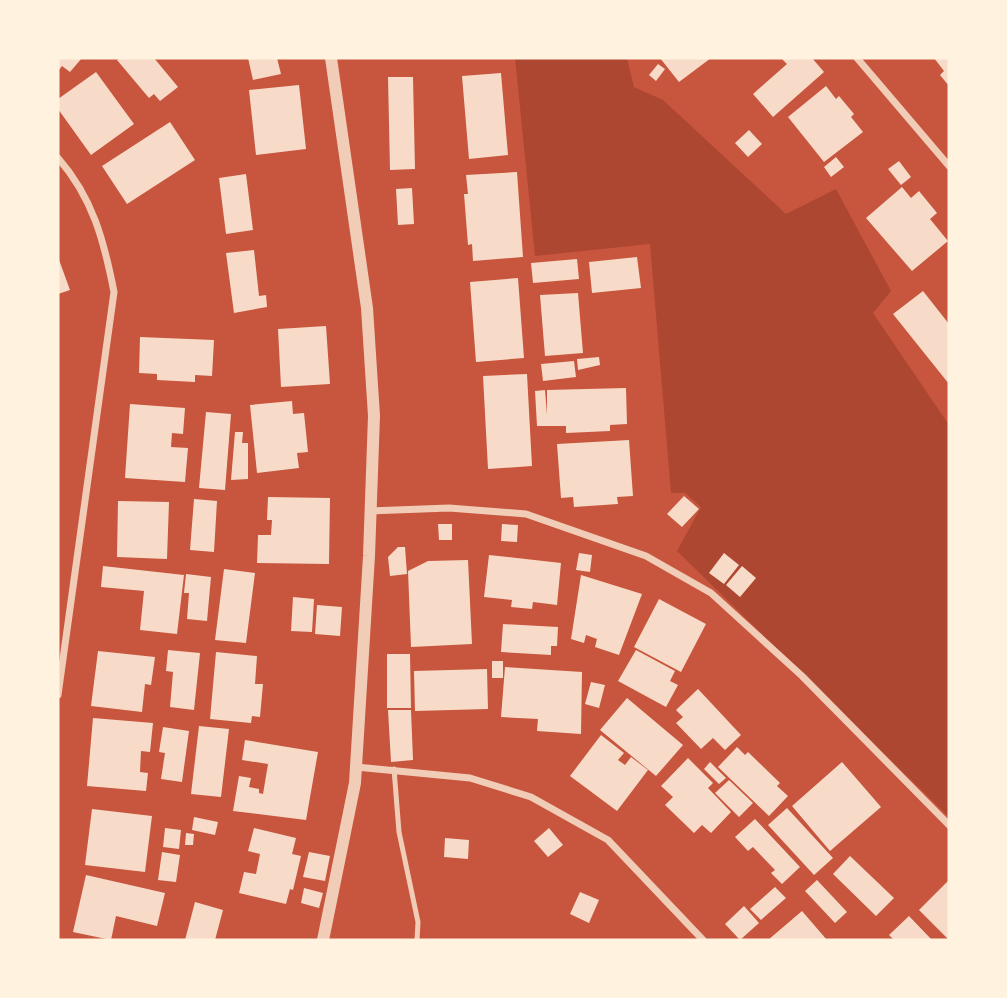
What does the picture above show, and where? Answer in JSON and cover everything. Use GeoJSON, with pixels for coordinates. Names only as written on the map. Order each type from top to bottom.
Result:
{"type":"FeatureCollection","features":[{"type":"Feature","properties":{"kind":"street"},"geometry":{"type":"LineString","coordinates":[[323,940],[356,767],[369,556],[374,416],[367,308],[331,58]]}},
{"type":"Feature","properties":{"kind":"street"},"geometry":{"type":"LineString","coordinates":[[857,58],[949,166]]}},
{"type":"Feature","properties":{"kind":"street"},"geometry":{"type":"LineString","coordinates":[[58,158],[74,177],[104,239],[114,292],[58,695]]}},
{"type":"Feature","properties":{"kind":"street"},"geometry":{"type":"LineString","coordinates":[[369,511],[450,508],[526,514],[646,556],[711,593],[802,676],[949,825]]}},
{"type":"Feature","properties":{"kind":"street"},"geometry":{"type":"LineString","coordinates":[[356,767],[470,778],[531,797],[608,841],[703,940]]}},
{"type":"Feature","properties":{"kind":"lane"},"geometry":{"type":"LineString","coordinates":[[394,769],[395,808],[418,922],[417,940]]}},
{"type":"Feature","properties":{"kind":"shaded area"},"geometry":{"type":"Polygon","coordinates":[[[515,58],[627,58],[634,87],[663,100],[786,214],[836,189],[891,291],[873,313],[949,425],[949,817],[677,551],[701,507],[685,493],[671,493],[650,244],[535,256],[515,58]]]}},
{"type":"Feature","properties":{"kind":"building"},"geometry":{"type":"Polygon","coordinates":[[[58,58],[82,58],[70,72],[62,66],[58,71],[58,58]]]}},
{"type":"Feature","properties":{"kind":"building"},"geometry":{"type":"Polygon","coordinates":[[[154,58],[178,87],[160,101],[154,94],[149,98],[117,60],[154,58]]]}},
{"type":"Feature","properties":{"kind":"building"},"geometry":{"type":"Polygon","coordinates":[[[248,58],[277,58],[281,74],[253,80],[248,58]]]}},
{"type":"Feature","properties":{"kind":"building"},"geometry":{"type":"Polygon","coordinates":[[[660,58],[711,58],[679,82],[660,58]]]}},
{"type":"Feature","properties":{"kind":"building"},"geometry":{"type":"Polygon","coordinates":[[[781,58],[812,58],[824,72],[773,117],[753,94],[787,64],[781,58]]]}},
{"type":"Feature","properties":{"kind":"building"},"geometry":{"type":"Polygon","coordinates":[[[934,58],[949,58],[949,86],[940,75],[944,71],[934,58]]]}},
{"type":"Feature","properties":{"kind":"building"},"geometry":{"type":"Polygon","coordinates":[[[658,64],[665,69],[656,81],[649,75],[658,64]]]}},
{"type":"Feature","properties":{"kind":"building"},"geometry":{"type":"Polygon","coordinates":[[[96,72],[134,124],[91,155],[58,109],[58,99],[96,72]]]}},
{"type":"Feature","properties":{"kind":"building"},"geometry":{"type":"Polygon","coordinates":[[[501,73],[508,155],[469,159],[462,76],[501,73]]]}},
{"type":"Feature","properties":{"kind":"building"},"geometry":{"type":"Polygon","coordinates":[[[388,77],[413,77],[415,169],[390,170],[388,77]]]}},
{"type":"Feature","properties":{"kind":"building"},"geometry":{"type":"Polygon","coordinates":[[[299,85],[306,149],[256,155],[249,90],[299,85]]]}},
{"type":"Feature","properties":{"kind":"building"},"geometry":{"type":"Polygon","coordinates":[[[826,86],[836,99],[839,96],[854,114],[851,117],[863,132],[824,162],[788,117],[826,86]]]}},
{"type":"Feature","properties":{"kind":"building"},"geometry":{"type":"Polygon","coordinates":[[[170,122],[195,160],[127,204],[102,166],[170,122]]]}},
{"type":"Feature","properties":{"kind":"building"},"geometry":{"type":"Polygon","coordinates":[[[749,130],[762,144],[748,157],[735,143],[749,130]]]}},
{"type":"Feature","properties":{"kind":"building"},"geometry":{"type":"Polygon","coordinates":[[[836,157],[844,167],[831,177],[824,167],[836,157]]]}},
{"type":"Feature","properties":{"kind":"building"},"geometry":{"type":"Polygon","coordinates":[[[899,161],[911,177],[901,185],[888,169],[899,161]]]}},
{"type":"Feature","properties":{"kind":"building"},"geometry":{"type":"Polygon","coordinates":[[[517,172],[523,257],[473,261],[472,244],[468,245],[464,194],[468,194],[466,175],[517,172]]]}},
{"type":"Feature","properties":{"kind":"building"},"geometry":{"type":"Polygon","coordinates":[[[246,174],[253,230],[226,234],[219,178],[246,174]]]}},
{"type":"Feature","properties":{"kind":"building"},"geometry":{"type":"Polygon","coordinates":[[[902,187],[911,198],[919,191],[937,213],[930,219],[948,241],[912,271],[866,218],[902,187]]]}},
{"type":"Feature","properties":{"kind":"building"},"geometry":{"type":"Polygon","coordinates":[[[412,188],[414,224],[398,225],[396,189],[412,188]]]}},
{"type":"Feature","properties":{"kind":"building"},"geometry":{"type":"Polygon","coordinates":[[[254,250],[259,296],[266,295],[267,307],[234,313],[226,253],[254,250]]]}},
{"type":"Feature","properties":{"kind":"building"},"geometry":{"type":"Polygon","coordinates":[[[58,257],[70,290],[58,294],[58,257]]]}},
{"type":"Feature","properties":{"kind":"building"},"geometry":{"type":"Polygon","coordinates":[[[637,257],[641,288],[592,293],[589,262],[637,257]]]}},
{"type":"Feature","properties":{"kind":"building"},"geometry":{"type":"Polygon","coordinates":[[[577,259],[579,279],[533,283],[531,263],[577,259]]]}},
{"type":"Feature","properties":{"kind":"building"},"geometry":{"type":"Polygon","coordinates":[[[518,278],[524,358],[476,362],[470,282],[518,278]]]}},
{"type":"Feature","properties":{"kind":"building"},"geometry":{"type":"Polygon","coordinates":[[[923,291],[949,324],[949,384],[893,314],[923,291]]]}},
{"type":"Feature","properties":{"kind":"building"},"geometry":{"type":"Polygon","coordinates":[[[578,293],[583,353],[545,356],[540,295],[578,293]]]}},
{"type":"Feature","properties":{"kind":"building"},"geometry":{"type":"Polygon","coordinates":[[[326,326],[330,384],[281,387],[278,329],[326,326]]]}},
{"type":"Feature","properties":{"kind":"building"},"geometry":{"type":"Polygon","coordinates":[[[140,337],[214,340],[212,376],[195,375],[195,382],[157,380],[157,374],[139,373],[140,337]]]}},
{"type":"Feature","properties":{"kind":"building"},"geometry":{"type":"Polygon","coordinates":[[[599,357],[600,365],[578,370],[577,359],[599,357]]]}},
{"type":"Feature","properties":{"kind":"building"},"geometry":{"type":"Polygon","coordinates":[[[574,361],[576,377],[543,381],[541,364],[574,361]]]}},
{"type":"Feature","properties":{"kind":"building"},"geometry":{"type":"Polygon","coordinates":[[[527,374],[532,466],[488,469],[483,376],[527,374]]]}},
{"type":"Feature","properties":{"kind":"building"},"geometry":{"type":"Polygon","coordinates":[[[626,388],[627,424],[610,425],[610,431],[566,433],[566,426],[537,426],[535,391],[545,390],[547,415],[547,390],[626,388]]]}},
{"type":"Feature","properties":{"kind":"building"},"geometry":{"type":"Polygon","coordinates":[[[292,401],[293,414],[304,413],[308,452],[297,453],[299,468],[257,473],[250,405],[292,401]]]}},
{"type":"Feature","properties":{"kind":"building"},"geometry":{"type":"Polygon","coordinates":[[[130,404],[185,408],[183,434],[172,433],[171,447],[188,448],[185,482],[125,478],[130,404]]]}},
{"type":"Feature","properties":{"kind":"building"},"geometry":{"type":"Polygon","coordinates":[[[206,412],[231,414],[225,490],[199,488],[206,412]]]}},
{"type":"Feature","properties":{"kind":"building"},"geometry":{"type":"Polygon","coordinates":[[[235,432],[243,432],[242,443],[248,443],[248,479],[231,480],[235,432]]]}},
{"type":"Feature","properties":{"kind":"building"},"geometry":{"type":"Polygon","coordinates":[[[629,440],[633,496],[617,497],[618,504],[574,507],[573,497],[561,498],[557,444],[629,440]]]}},
{"type":"Feature","properties":{"kind":"building"},"geometry":{"type":"Polygon","coordinates":[[[684,496],[699,509],[682,527],[667,514],[684,496]]]}},
{"type":"Feature","properties":{"kind":"building"},"geometry":{"type":"Polygon","coordinates":[[[268,497],[330,498],[329,564],[257,563],[258,535],[271,535],[272,520],[267,520],[268,497]]]}},
{"type":"Feature","properties":{"kind":"building"},"geometry":{"type":"Polygon","coordinates":[[[194,499],[217,501],[214,552],[190,550],[194,499]]]}},
{"type":"Feature","properties":{"kind":"building"},"geometry":{"type":"Polygon","coordinates":[[[118,501],[169,502],[167,559],[117,557],[118,501]]]}},
{"type":"Feature","properties":{"kind":"building"},"geometry":{"type":"Polygon","coordinates":[[[438,524],[452,524],[452,540],[439,540],[438,524]]]}},
{"type":"Feature","properties":{"kind":"building"},"geometry":{"type":"Polygon","coordinates":[[[502,524],[518,525],[517,542],[501,541],[502,524]]]}},
{"type":"Feature","properties":{"kind":"building"},"geometry":{"type":"Polygon","coordinates":[[[398,547],[405,547],[407,574],[390,576],[388,557],[398,547]]]}},
{"type":"Feature","properties":{"kind":"building"},"geometry":{"type":"Polygon","coordinates":[[[579,553],[592,555],[590,572],[576,570],[579,553]]]}},
{"type":"Feature","properties":{"kind":"building"},"geometry":{"type":"Polygon","coordinates":[[[724,553],[739,565],[724,584],[709,573],[724,553]]]}},
{"type":"Feature","properties":{"kind":"building"},"geometry":{"type":"Polygon","coordinates":[[[489,555],[561,563],[557,605],[533,602],[532,609],[511,607],[512,600],[484,597],[489,555]]]}},
{"type":"Feature","properties":{"kind":"building"},"geometry":{"type":"Polygon","coordinates":[[[468,560],[472,644],[411,647],[408,571],[428,561],[468,560]]]}},
{"type":"Feature","properties":{"kind":"building"},"geometry":{"type":"Polygon","coordinates":[[[103,566],[184,575],[177,634],[140,630],[144,591],[101,587],[103,566]]]}},
{"type":"Feature","properties":{"kind":"building"},"geometry":{"type":"Polygon","coordinates":[[[742,566],[756,578],[740,597],[726,585],[742,566]]]}},
{"type":"Feature","properties":{"kind":"building"},"geometry":{"type":"Polygon","coordinates":[[[224,569],[255,573],[246,643],[215,640],[224,569]]]}},
{"type":"Feature","properties":{"kind":"building"},"geometry":{"type":"Polygon","coordinates":[[[186,574],[211,577],[207,621],[187,619],[189,593],[184,593],[186,574]]]}},
{"type":"Feature","properties":{"kind":"building"},"geometry":{"type":"Polygon","coordinates":[[[581,575],[642,594],[619,655],[595,647],[597,639],[586,635],[584,643],[571,639],[581,575]]]}},
{"type":"Feature","properties":{"kind":"building"},"geometry":{"type":"Polygon","coordinates":[[[293,597],[314,599],[312,632],[291,631],[293,597]]]}},
{"type":"Feature","properties":{"kind":"building"},"geometry":{"type":"Polygon","coordinates":[[[659,599],[706,624],[681,672],[634,647],[659,599]]]}},
{"type":"Feature","properties":{"kind":"building"},"geometry":{"type":"Polygon","coordinates":[[[317,605],[342,607],[340,636],[315,634],[317,605]]]}},
{"type":"Feature","properties":{"kind":"building"},"geometry":{"type":"Polygon","coordinates":[[[503,624],[558,627],[557,646],[551,646],[551,655],[501,652],[503,624]]]}},
{"type":"Feature","properties":{"kind":"building"},"geometry":{"type":"Polygon","coordinates":[[[168,650],[200,653],[194,710],[170,707],[173,672],[166,671],[168,650]]]}},
{"type":"Feature","properties":{"kind":"building"},"geometry":{"type":"Polygon","coordinates":[[[636,650],[675,671],[670,681],[678,685],[666,707],[618,681],[636,650]]]}},
{"type":"Feature","properties":{"kind":"building"},"geometry":{"type":"Polygon","coordinates":[[[98,651],[155,657],[151,685],[145,684],[142,712],[91,706],[98,651]]]}},
{"type":"Feature","properties":{"kind":"building"},"geometry":{"type":"Polygon","coordinates":[[[216,652],[257,656],[255,684],[263,684],[260,717],[252,716],[251,723],[210,719],[216,652]]]}},
{"type":"Feature","properties":{"kind":"building"},"geometry":{"type":"Polygon","coordinates":[[[387,654],[410,654],[411,708],[387,708],[387,654]]]}},
{"type":"Feature","properties":{"kind":"building"},"geometry":{"type":"Polygon","coordinates":[[[492,661],[503,661],[503,678],[492,678],[492,661]]]}},
{"type":"Feature","properties":{"kind":"building"},"geometry":{"type":"Polygon","coordinates":[[[505,667],[582,672],[581,734],[537,731],[538,719],[501,717],[505,667]]]}},
{"type":"Feature","properties":{"kind":"building"},"geometry":{"type":"Polygon","coordinates":[[[487,669],[488,709],[415,711],[414,671],[487,669]]]}},
{"type":"Feature","properties":{"kind":"building"},"geometry":{"type":"Polygon","coordinates":[[[591,682],[605,685],[599,708],[585,704],[591,682]]]}},
{"type":"Feature","properties":{"kind":"building"},"geometry":{"type":"Polygon","coordinates":[[[698,689],[741,735],[725,750],[713,738],[701,749],[676,723],[683,717],[676,710],[698,689]]]}},
{"type":"Feature","properties":{"kind":"building"},"geometry":{"type":"Polygon","coordinates":[[[627,698],[683,745],[656,776],[600,730],[627,698]]]}},
{"type":"Feature","properties":{"kind":"building"},"geometry":{"type":"Polygon","coordinates":[[[388,710],[411,710],[413,760],[391,762],[388,710]]]}},
{"type":"Feature","properties":{"kind":"building"},"geometry":{"type":"Polygon","coordinates":[[[93,718],[153,723],[150,752],[141,751],[140,772],[148,773],[146,791],[87,786],[93,718]]]}},
{"type":"Feature","properties":{"kind":"building"},"geometry":{"type":"Polygon","coordinates":[[[199,726],[229,729],[221,797],[191,794],[199,726]]]}},
{"type":"Feature","properties":{"kind":"building"},"geometry":{"type":"Polygon","coordinates":[[[163,727],[189,731],[182,782],[161,779],[165,753],[159,752],[163,727]]]}},
{"type":"Feature","properties":{"kind":"building"},"geometry":{"type":"Polygon","coordinates":[[[601,735],[624,753],[618,760],[625,765],[631,757],[648,770],[617,811],[570,776],[601,735]]]}},
{"type":"Feature","properties":{"kind":"building"},"geometry":{"type":"Polygon","coordinates":[[[245,740],[318,752],[306,820],[233,811],[239,776],[251,778],[249,787],[259,789],[259,793],[263,794],[268,764],[242,760],[245,740]]]}},
{"type":"Feature","properties":{"kind":"building"},"geometry":{"type":"Polygon","coordinates":[[[737,747],[745,755],[748,752],[780,783],[777,786],[788,796],[769,816],[718,767],[737,747]]]}},
{"type":"Feature","properties":{"kind":"building"},"geometry":{"type":"Polygon","coordinates":[[[688,758],[713,783],[708,788],[731,812],[711,833],[702,825],[694,833],[665,805],[673,797],[661,786],[688,758]]]}},
{"type":"Feature","properties":{"kind":"building"},"geometry":{"type":"Polygon","coordinates":[[[710,762],[726,778],[719,784],[704,769],[710,762]]]}},
{"type":"Feature","properties":{"kind":"building"},"geometry":{"type":"Polygon","coordinates":[[[842,762],[881,807],[830,851],[792,806],[842,762]]]}},
{"type":"Feature","properties":{"kind":"building"},"geometry":{"type":"Polygon","coordinates":[[[729,780],[753,803],[739,817],[715,793],[729,780]]]}},
{"type":"Feature","properties":{"kind":"building"},"geometry":{"type":"Polygon","coordinates":[[[787,808],[833,858],[814,875],[768,825],[787,808]]]}},
{"type":"Feature","properties":{"kind":"building"},"geometry":{"type":"Polygon","coordinates":[[[92,809],[152,816],[145,872],[85,865],[92,809]]]}},
{"type":"Feature","properties":{"kind":"building"},"geometry":{"type":"Polygon","coordinates":[[[194,817],[218,822],[215,835],[192,830],[194,817]]]}},
{"type":"Feature","properties":{"kind":"building"},"geometry":{"type":"Polygon","coordinates":[[[755,819],[800,867],[782,884],[771,873],[775,870],[753,847],[748,851],[735,837],[755,819]]]}},
{"type":"Feature","properties":{"kind":"building"},"geometry":{"type":"Polygon","coordinates":[[[165,828],[181,830],[179,849],[163,847],[165,828]]]}},
{"type":"Feature","properties":{"kind":"building"},"geometry":{"type":"Polygon","coordinates":[[[254,828],[296,838],[292,854],[301,856],[293,890],[290,889],[286,904],[239,893],[244,872],[256,874],[260,854],[248,851],[254,828]]]}},
{"type":"Feature","properties":{"kind":"building"},"geometry":{"type":"Polygon","coordinates":[[[549,828],[563,845],[548,857],[534,841],[549,828]]]}},
{"type":"Feature","properties":{"kind":"building"},"geometry":{"type":"Polygon","coordinates":[[[186,833],[194,834],[193,845],[185,845],[186,833]]]}},
{"type":"Feature","properties":{"kind":"building"},"geometry":{"type":"Polygon","coordinates":[[[445,838],[469,840],[468,859],[444,857],[445,838]]]}},
{"type":"Feature","properties":{"kind":"building"},"geometry":{"type":"Polygon","coordinates":[[[162,852],[180,855],[176,882],[158,880],[162,852]]]}},
{"type":"Feature","properties":{"kind":"building"},"geometry":{"type":"Polygon","coordinates":[[[309,852],[330,856],[325,881],[303,877],[309,852]]]}},
{"type":"Feature","properties":{"kind":"building"},"geometry":{"type":"Polygon","coordinates":[[[850,856],[894,898],[876,916],[833,874],[850,856]]]}},
{"type":"Feature","properties":{"kind":"building"},"geometry":{"type":"Polygon","coordinates":[[[86,875],[165,893],[157,926],[116,916],[111,940],[73,932],[86,875]]]}},
{"type":"Feature","properties":{"kind":"building"},"geometry":{"type":"Polygon","coordinates":[[[817,880],[847,912],[835,923],[805,891],[817,880]]]}},
{"type":"Feature","properties":{"kind":"building"},"geometry":{"type":"Polygon","coordinates":[[[949,880],[949,940],[919,910],[949,880]]]}},
{"type":"Feature","properties":{"kind":"building"},"geometry":{"type":"Polygon","coordinates":[[[775,887],[786,898],[761,920],[750,909],[775,887]]]}},
{"type":"Feature","properties":{"kind":"building"},"geometry":{"type":"Polygon","coordinates":[[[304,888],[323,893],[319,908],[301,903],[304,888]]]}},
{"type":"Feature","properties":{"kind":"building"},"geometry":{"type":"Polygon","coordinates":[[[580,892],[599,900],[589,923],[570,914],[580,892]]]}},
{"type":"Feature","properties":{"kind":"building"},"geometry":{"type":"Polygon","coordinates":[[[195,902],[223,910],[215,940],[185,940],[195,902]]]}},
{"type":"Feature","properties":{"kind":"building"},"geometry":{"type":"Polygon","coordinates":[[[744,906],[759,923],[740,940],[725,924],[744,906]]]}},
{"type":"Feature","properties":{"kind":"building"},"geometry":{"type":"Polygon","coordinates":[[[802,911],[827,940],[768,940],[802,911]]]}},
{"type":"Feature","properties":{"kind":"building"},"geometry":{"type":"Polygon","coordinates":[[[909,916],[932,940],[894,940],[889,935],[909,916]]]}}]}
